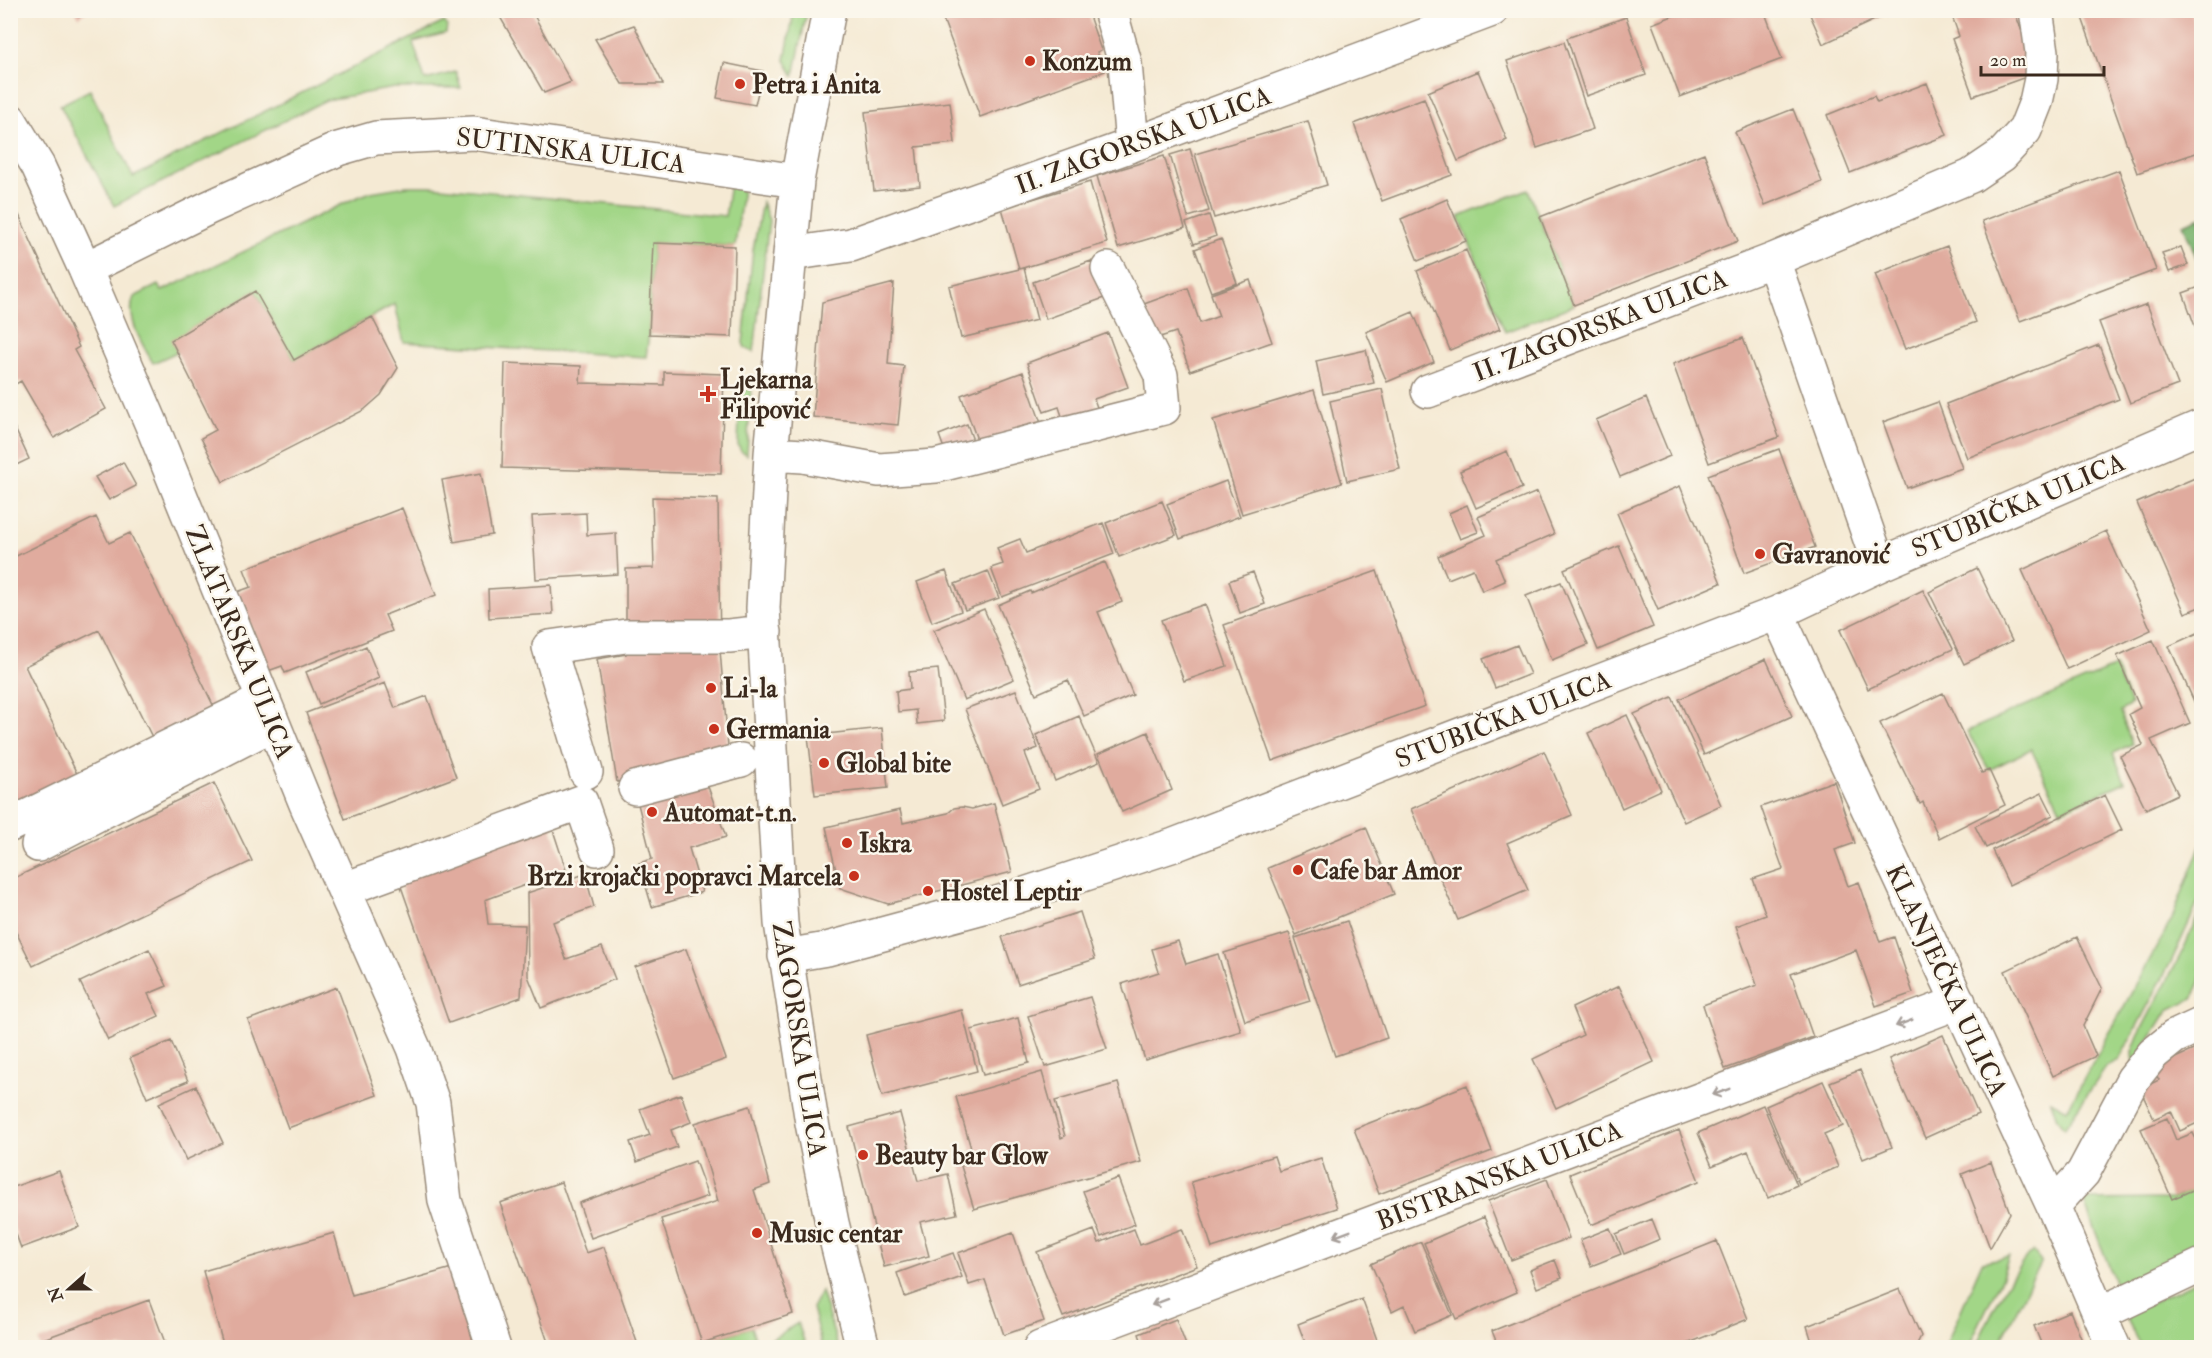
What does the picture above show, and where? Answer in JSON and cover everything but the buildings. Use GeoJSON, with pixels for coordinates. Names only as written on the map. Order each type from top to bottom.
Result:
{"type":"FeatureCollection","features":[{"type":"Feature","properties":{"kind":"street","name":"ZAGORSKA ULICA"},"geometry":{"type":"LineString","coordinates":[[829,10],[797,181],[771,454],[763,608],[778,896],[785,956],[812,1123],[832,1223],[863,1347]]}},
{"type":"Feature","properties":{"kind":"street"},"geometry":{"type":"LineString","coordinates":[[1110,10],[1125,63],[1132,145]]}},
{"type":"Feature","properties":{"kind":"street","name":"II. ZAGORSKA ULICA"},"geometry":{"type":"LineString","coordinates":[[790,254],[851,244],[1132,145],[1492,10]]}},
{"type":"Feature","properties":{"kind":"street","name":"II. ZAGORSKA ULICA"},"geometry":{"type":"LineString","coordinates":[[1428,391],[1773,260],[1971,176],[2002,156],[2025,130],[2036,102],[2041,80],[2042,52],[2036,10]]}},
{"type":"Feature","properties":{"kind":"street","name":"ZLATARSKA ULICA"},"geometry":{"type":"LineString","coordinates":[[10,120],[38,166],[85,269],[151,423],[306,804],[407,1031],[433,1103],[445,1201],[494,1347]]}},
{"type":"Feature","properties":{"kind":"street","name":"SUTINSKA ULICA"},"geometry":{"type":"LineString","coordinates":[[85,269],[208,208],[338,148],[376,138],[418,134],[474,133],[797,181]]}},
{"type":"Feature","properties":{"kind":"street"},"geometry":{"type":"LineString","coordinates":[[1773,260],[1879,565]]}},
{"type":"Feature","properties":{"kind":"street"},"geometry":{"type":"LineString","coordinates":[[771,454],[803,456],[879,470],[936,466],[1164,408],[1161,375],[1108,269]]}},
{"type":"Feature","properties":{"kind":"street","name":"STUBIČKA ULICA"},"geometry":{"type":"LineString","coordinates":[[785,956],[827,949],[994,904],[1174,845],[1777,613],[1879,565],[2202,426]]}},
{"type":"Feature","properties":{"kind":"street","name":"KLANJEČKA ULICA"},"geometry":{"type":"LineString","coordinates":[[1777,613],[2053,1206],[2114,1347]]}},
{"type":"Feature","properties":{"kind":"street"},"geometry":{"type":"LineString","coordinates":[[585,772],[549,647],[626,636],[729,636],[765,632]]}},
{"type":"Feature","properties":{"kind":"street"},"geometry":{"type":"LineString","coordinates":[[10,825],[268,712]]}},
{"type":"Feature","properties":{"kind":"street"},"geometry":{"type":"LineString","coordinates":[[38,845],[268,712]]}},
{"type":"Feature","properties":{"kind":"street"},"geometry":{"type":"LineString","coordinates":[[635,788],[741,760]]}},
{"type":"Feature","properties":{"kind":"street"},"geometry":{"type":"LineString","coordinates":[[345,889],[581,802],[597,849]]}},
{"type":"Feature","properties":{"kind":"street","name":"BISTRANSKA ULICA"},"geometry":{"type":"LineString","coordinates":[[1040,1347],[1959,1002]]}},
{"type":"Feature","properties":{"kind":"street"},"geometry":{"type":"LineString","coordinates":[[2053,1206],[2083,1173],[2133,1079],[2153,1054],[2174,1037],[2202,1024]]}},
{"type":"Feature","properties":{"kind":"street"},"geometry":{"type":"LineString","coordinates":[[2099,1314],[2202,1265]]}},
{"type":"Feature","properties":{"kind":"green space"},"geometry":{"type":"Polygon","coordinates":[[[794,11],[807,11],[794,76],[785,60],[794,11]]]}},
{"type":"Feature","properties":{"kind":"green space"},"geometry":{"type":"Polygon","coordinates":[[[444,22],[447,25],[446,33],[413,42],[425,80],[456,72],[461,88],[394,88],[326,100],[114,206],[60,105],[90,90],[133,177],[444,22]]]}},
{"type":"Feature","properties":{"kind":"green space"},"geometry":{"type":"Polygon","coordinates":[[[730,184],[743,188],[735,246],[653,243],[646,357],[404,342],[395,304],[294,360],[255,291],[172,340],[177,352],[153,363],[133,322],[134,297],[158,285],[162,291],[371,192],[407,186],[431,186],[725,216],[730,184]]]}},
{"type":"Feature","properties":{"kind":"green space"},"geometry":{"type":"Polygon","coordinates":[[[1528,189],[1574,305],[1505,332],[1459,217],[1528,189]]]}},
{"type":"Feature","properties":{"kind":"green space"},"geometry":{"type":"Polygon","coordinates":[[[762,202],[769,220],[754,352],[745,348],[743,343],[753,250],[762,202]]]}},
{"type":"Feature","properties":{"kind":"green space"},"geometry":{"type":"Polygon","coordinates":[[[2201,217],[2201,269],[2183,224],[2201,217]]]}},
{"type":"Feature","properties":{"kind":"green space"},"geometry":{"type":"Polygon","coordinates":[[[751,386],[747,455],[738,445],[740,395],[751,386]]]}},
{"type":"Feature","properties":{"kind":"green space"},"geometry":{"type":"Polygon","coordinates":[[[2115,667],[2131,705],[2120,711],[2132,744],[2113,753],[2125,782],[2061,811],[2031,749],[1989,770],[1967,731],[2115,667]]]}},
{"type":"Feature","properties":{"kind":"green space"},"geometry":{"type":"Polygon","coordinates":[[[2201,844],[2201,896],[2172,960],[2119,1060],[2107,1066],[2064,1128],[2057,1119],[2051,1101],[2067,1110],[2172,919],[2201,844]]]}},
{"type":"Feature","properties":{"kind":"green space"},"geometry":{"type":"Polygon","coordinates":[[[2201,908],[2201,980],[2193,998],[2168,1010],[2133,1066],[2132,1052],[2138,1036],[2184,948],[2201,908]]]}},
{"type":"Feature","properties":{"kind":"green space"},"geometry":{"type":"Polygon","coordinates":[[[2201,1186],[2201,1252],[2119,1292],[2083,1200],[2172,1199],[2201,1186]]]}},
{"type":"Feature","properties":{"kind":"green space"},"geometry":{"type":"Polygon","coordinates":[[[2033,1251],[2041,1261],[1998,1347],[1975,1347],[2008,1283],[2024,1259],[2033,1251]]]}},
{"type":"Feature","properties":{"kind":"green space"},"geometry":{"type":"Polygon","coordinates":[[[2009,1256],[2001,1279],[1968,1347],[1945,1347],[1982,1262],[2009,1256]]]}},
{"type":"Feature","properties":{"kind":"green space"},"geometry":{"type":"Polygon","coordinates":[[[2201,1279],[2201,1347],[2141,1347],[2125,1315],[2201,1279]]]}},
{"type":"Feature","properties":{"kind":"green space"},"geometry":{"type":"Polygon","coordinates":[[[821,1291],[838,1347],[822,1347],[812,1308],[821,1291]]]}},
{"type":"Feature","properties":{"kind":"green space"},"geometry":{"type":"Polygon","coordinates":[[[798,1323],[806,1347],[688,1348],[751,1327],[758,1347],[798,1323]]]}},
{"type":"Feature","properties":{"kind":"place","name":"Konzum"},"geometry":{"type":"Point","coordinates":[1030,61]}},
{"type":"Feature","properties":{"kind":"place","name":"Petra i Anita"},"geometry":{"type":"Point","coordinates":[740,84]}},
{"type":"Feature","properties":{"kind":"place","name":"Ljekarna Filipović"},"geometry":{"type":"Point","coordinates":[708,394]}},
{"type":"Feature","properties":{"kind":"place","name":"Gavranović"},"geometry":{"type":"Point","coordinates":[1760,554]}},
{"type":"Feature","properties":{"kind":"place","name":"Li-la"},"geometry":{"type":"Point","coordinates":[711,688]}},
{"type":"Feature","properties":{"kind":"place","name":"Germania"},"geometry":{"type":"Point","coordinates":[714,729]}},
{"type":"Feature","properties":{"kind":"place","name":"Global bite"},"geometry":{"type":"Point","coordinates":[824,763]}},
{"type":"Feature","properties":{"kind":"place","name":"Automat-t.n."},"geometry":{"type":"Point","coordinates":[652,812]}},
{"type":"Feature","properties":{"kind":"place","name":"Iskra"},"geometry":{"type":"Point","coordinates":[847,843]}},
{"type":"Feature","properties":{"kind":"place","name":"Cafe bar Amor"},"geometry":{"type":"Point","coordinates":[1298,870]}},
{"type":"Feature","properties":{"kind":"place","name":"Brzi krojački popravci Marcela"},"geometry":{"type":"Point","coordinates":[854,876]}},
{"type":"Feature","properties":{"kind":"place","name":"Hostel Leptir"},"geometry":{"type":"Point","coordinates":[928,891]}},
{"type":"Feature","properties":{"kind":"place","name":"Beauty bar Glow"},"geometry":{"type":"Point","coordinates":[863,1155]}},
{"type":"Feature","properties":{"kind":"place","name":"Music centar"},"geometry":{"type":"Point","coordinates":[757,1233]}}]}
